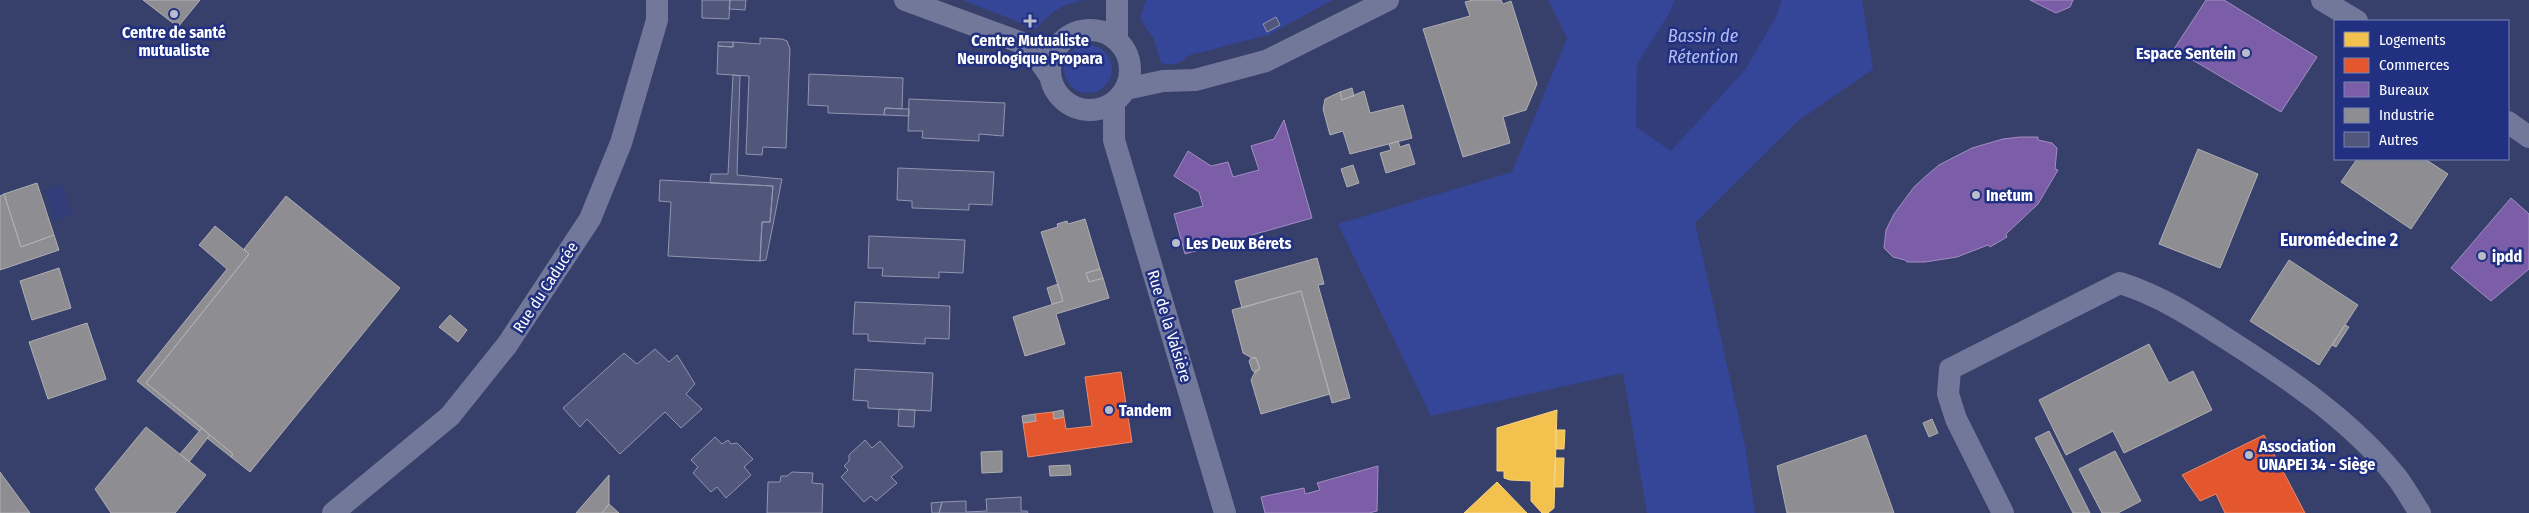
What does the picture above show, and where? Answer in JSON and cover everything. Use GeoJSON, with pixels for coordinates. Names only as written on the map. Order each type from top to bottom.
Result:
{"type":"FeatureCollection","features":[{"type":"Feature","properties":{"kind":"street","name":"Rue du Caducée"},"geometry":{"type":"LineString","coordinates":[[333,513],[450,416],[507,345],[590,219],[621,143],[657,20],[657,0]]}},
{"type":"Feature","properties":{"kind":"street"},"geometry":{"type":"LineString","coordinates":[[905,0],[1022,43],[1041,63],[1050,76],[1060,97],[1080,109],[1114,140]]}},
{"type":"Feature","properties":{"kind":"street"},"geometry":{"type":"LineString","coordinates":[[1050,76],[1053,55],[1109,0]]}},
{"type":"Feature","properties":{"kind":"street"},"geometry":{"type":"LineString","coordinates":[[1117,0],[1121,44],[1131,68],[1120,96]]}},
{"type":"Feature","properties":{"kind":"street"},"geometry":{"type":"LineString","coordinates":[[1080,109],[1092,110],[1120,96],[1163,81],[1195,80],[1266,61],[1388,0]]}},
{"type":"Feature","properties":{"kind":"street"},"geometry":{"type":"LineString","coordinates":[[2322,0],[2355,20]]}},
{"type":"Feature","properties":{"kind":"street"},"geometry":{"type":"LineString","coordinates":[[1022,43],[1096,30],[1121,44],[1163,81]]}},
{"type":"Feature","properties":{"kind":"street","name":"Rue de la Valsière"},"geometry":{"type":"LineString","coordinates":[[1120,96],[1114,140],[1225,513]]}},
{"type":"Feature","properties":{"kind":"street"},"geometry":{"type":"LineString","coordinates":[[2509,123],[2529,138]]}},
{"type":"Feature","properties":{"kind":"street"},"geometry":{"type":"LineString","coordinates":[[2003,513],[1956,419],[1948,394],[1950,370],[2120,283],[2143,290],[2194,318],[2278,372],[2316,401],[2358,436],[2395,476],[2420,513]]}},
{"type":"Feature","properties":{"kind":"shaded area","name":"Centre Mutualiste Neurologique Propara"},"geometry":{"type":"Polygon","coordinates":[[[963,0],[1088,0],[1059,8],[1036,29],[963,0]]]}},
{"type":"Feature","properties":{"kind":"shaded area"},"geometry":{"type":"Polygon","coordinates":[[[1146,0],[1333,0],[1268,35],[1187,56],[1181,62],[1172,64],[1161,63],[1154,39],[1140,19],[1146,0]]]}},
{"type":"Feature","properties":{"kind":"shaded area"},"geometry":{"type":"Polygon","coordinates":[[[1548,0],[1862,0],[1873,69],[1798,121],[1695,223],[1745,445],[1755,513],[1647,513],[1623,373],[1431,416],[1338,224],[1512,172],[1567,38],[1548,0]]]}},
{"type":"Feature","properties":{"kind":"shaded area"},"geometry":{"type":"Polygon","coordinates":[[[1088,45],[1097,47],[1105,52],[1110,60],[1112,69],[1110,78],[1105,86],[1097,91],[1088,93],[1079,91],[1071,86],[1066,78],[1064,69],[1066,60],[1071,52],[1079,47],[1088,45]]]}},
{"type":"Feature","properties":{"kind":"water","name":"Bassin de Rétention"},"geometry":{"type":"Polygon","coordinates":[[[1674,0],[1782,0],[1776,17],[1745,70],[1671,151],[1636,127],[1637,64],[1670,12],[1674,0]]]}},
{"type":"Feature","properties":{"kind":"water"},"geometry":{"type":"Polygon","coordinates":[[[63,185],[72,214],[55,220],[45,190],[63,185]]]}},
{"type":"Feature","properties":{"kind":"building: Logements"},"geometry":{"type":"Polygon","coordinates":[[[1557,410],[1554,508],[1548,513],[1542,513],[1531,501],[1531,481],[1510,480],[1504,478],[1504,471],[1497,471],[1497,428],[1557,410]]]}},
{"type":"Feature","properties":{"kind":"building: Logements"},"geometry":{"type":"Polygon","coordinates":[[[1556,430],[1565,430],[1564,449],[1556,449],[1556,430]]]}},
{"type":"Feature","properties":{"kind":"building: Logements"},"geometry":{"type":"Polygon","coordinates":[[[1555,458],[1564,458],[1563,487],[1554,487],[1555,458]]]}},
{"type":"Feature","properties":{"kind":"building: Logements"},"geometry":{"type":"Polygon","coordinates":[[[1497,482],[1527,513],[1464,513],[1497,482]]]}},
{"type":"Feature","properties":{"kind":"building: Commerces"},"geometry":{"type":"Polygon","coordinates":[[[1121,372],[1132,442],[1028,457],[1023,423],[1036,421],[1035,414],[1053,412],[1054,419],[1064,417],[1066,429],[1092,426],[1085,377],[1121,372]]]}},
{"type":"Feature","properties":{"kind":"building: Commerces","name":"Association UNAPEI 34 - Siège"},"geometry":{"type":"Polygon","coordinates":[[[2264,435],[2305,513],[2225,513],[2216,494],[2200,501],[2182,475],[2264,435]]]}},
{"type":"Feature","properties":{"kind":"building: Bureaux"},"geometry":{"type":"Polygon","coordinates":[[[2030,0],[2073,0],[2070,7],[2056,13],[2030,0]]]}},
{"type":"Feature","properties":{"kind":"building: Bureaux","name":"Espace Sentein"},"geometry":{"type":"Polygon","coordinates":[[[2206,0],[2224,0],[2317,57],[2281,112],[2174,49],[2206,0]]]}},
{"type":"Feature","properties":{"kind":"building: Bureaux"},"geometry":{"type":"Polygon","coordinates":[[[1284,120],[1312,218],[1185,254],[1174,214],[1203,206],[1199,192],[1174,176],[1188,151],[1211,166],[1228,162],[1233,177],[1259,170],[1251,146],[1274,139],[1284,120]]]}},
{"type":"Feature","properties":{"kind":"building: Bureaux","name":"Inetum"},"geometry":{"type":"Polygon","coordinates":[[[2038,137],[2038,140],[2052,143],[2057,148],[2055,169],[2058,170],[2038,204],[2006,234],[2007,237],[1990,247],[1988,245],[1957,257],[1925,262],[1907,262],[1893,257],[1884,248],[1886,230],[1894,214],[1914,187],[1939,165],[1972,148],[2003,139],[2038,137]]]}},
{"type":"Feature","properties":{"kind":"building: Bureaux"},"geometry":{"type":"Polygon","coordinates":[[[2511,198],[2529,214],[2529,269],[2491,301],[2451,268],[2511,198]]]}},
{"type":"Feature","properties":{"kind":"building: Bureaux"},"geometry":{"type":"Polygon","coordinates":[[[1378,466],[1377,511],[1369,513],[1265,513],[1261,497],[1304,488],[1305,494],[1320,490],[1317,483],[1378,466]]]}},
{"type":"Feature","properties":{"kind":"building: Industrie","name":"Centre de santé mutualiste"},"geometry":{"type":"Polygon","coordinates":[[[143,0],[200,0],[178,27],[143,0]]]}},
{"type":"Feature","properties":{"kind":"building: Industrie"},"geometry":{"type":"Polygon","coordinates":[[[1473,0],[1501,0],[1503,4],[1511,1],[1537,84],[1526,110],[1503,117],[1510,143],[1463,157],[1423,29],[1470,16],[1465,2],[1473,0]]]}},
{"type":"Feature","properties":{"kind":"building: Industrie"},"geometry":{"type":"Polygon","coordinates":[[[1352,88],[1354,96],[1342,100],[1340,92],[1352,88]]]}},
{"type":"Feature","properties":{"kind":"building: Industrie"},"geometry":{"type":"Polygon","coordinates":[[[1364,91],[1370,113],[1403,105],[1412,138],[1350,154],[1343,131],[1330,135],[1323,109],[1325,99],[1340,92],[1342,100],[1364,91]]]}},
{"type":"Feature","properties":{"kind":"building: Industrie"},"geometry":{"type":"Polygon","coordinates":[[[1398,141],[1400,147],[1409,144],[1415,164],[1386,173],[1380,153],[1391,150],[1389,144],[1398,141]]]}},
{"type":"Feature","properties":{"kind":"building: Industrie"},"geometry":{"type":"Polygon","coordinates":[[[2198,149],[2258,174],[2220,268],[2159,244],[2198,149]]]}},
{"type":"Feature","properties":{"kind":"building: Industrie"},"geometry":{"type":"Polygon","coordinates":[[[2356,160],[2427,160],[2448,174],[2411,229],[2341,182],[2356,160]]]}},
{"type":"Feature","properties":{"kind":"building: Industrie"},"geometry":{"type":"Polygon","coordinates":[[[1353,165],[1359,183],[1347,187],[1341,169],[1353,165]]]}},
{"type":"Feature","properties":{"kind":"building: Industrie"},"geometry":{"type":"Polygon","coordinates":[[[37,183],[54,235],[21,247],[4,194],[37,183]]]}},
{"type":"Feature","properties":{"kind":"building: Industrie"},"geometry":{"type":"Polygon","coordinates":[[[4,194],[21,247],[54,235],[59,250],[0,270],[0,196],[4,194]]]}},
{"type":"Feature","properties":{"kind":"building: Industrie"},"geometry":{"type":"Polygon","coordinates":[[[286,196],[400,288],[250,472],[231,457],[233,454],[146,383],[249,254],[244,249],[286,196]]]}},
{"type":"Feature","properties":{"kind":"building: Industrie"},"geometry":{"type":"Polygon","coordinates":[[[1085,219],[1100,269],[1086,273],[1089,282],[1103,278],[1109,298],[1056,314],[1065,344],[1025,356],[1013,317],[1063,301],[1041,232],[1058,227],[1057,224],[1067,221],[1068,224],[1085,219]]]}},
{"type":"Feature","properties":{"kind":"building: Industrie"},"geometry":{"type":"Polygon","coordinates":[[[215,226],[249,254],[146,383],[202,428],[199,431],[137,381],[227,269],[199,245],[215,226]]]}},
{"type":"Feature","properties":{"kind":"building: Industrie"},"geometry":{"type":"Polygon","coordinates":[[[1317,258],[1324,284],[1318,285],[1350,398],[1332,403],[1301,291],[1242,308],[1235,281],[1317,258]]]}},
{"type":"Feature","properties":{"kind":"building: Industrie"},"geometry":{"type":"Polygon","coordinates":[[[2289,260],[2358,305],[2319,365],[2250,321],[2289,260]]]}},
{"type":"Feature","properties":{"kind":"building: Industrie"},"geometry":{"type":"Polygon","coordinates":[[[59,268],[71,308],[32,320],[20,281],[59,268]]]}},
{"type":"Feature","properties":{"kind":"building: Industrie"},"geometry":{"type":"Polygon","coordinates":[[[1100,269],[1103,278],[1089,282],[1086,273],[1100,269]]]}},
{"type":"Feature","properties":{"kind":"building: Industrie"},"geometry":{"type":"Polygon","coordinates":[[[1058,284],[1063,301],[1052,304],[1047,288],[1058,284]]]}},
{"type":"Feature","properties":{"kind":"building: Industrie"},"geometry":{"type":"Polygon","coordinates":[[[1301,291],[1330,394],[1261,414],[1251,380],[1256,370],[1260,369],[1256,358],[1243,353],[1232,310],[1301,291]]]}},
{"type":"Feature","properties":{"kind":"building: Industrie"},"geometry":{"type":"Polygon","coordinates":[[[450,315],[467,330],[458,342],[439,327],[450,315]]]}},
{"type":"Feature","properties":{"kind":"building: Industrie"},"geometry":{"type":"Polygon","coordinates":[[[87,323],[106,379],[48,399],[29,342],[87,323]]]}},
{"type":"Feature","properties":{"kind":"building: Industrie"},"geometry":{"type":"Polygon","coordinates":[[[2345,325],[2349,327],[2336,347],[2332,345],[2345,325]]]}},
{"type":"Feature","properties":{"kind":"building: Industrie"},"geometry":{"type":"Polygon","coordinates":[[[2149,344],[2169,383],[2193,371],[2212,410],[2124,453],[2113,431],[2066,455],[2039,400],[2149,344]]]}},
{"type":"Feature","properties":{"kind":"building: Industrie"},"geometry":{"type":"Polygon","coordinates":[[[1251,358],[1256,358],[1260,369],[1255,373],[1249,361],[1251,358]]]}},
{"type":"Feature","properties":{"kind":"building: Industrie"},"geometry":{"type":"Polygon","coordinates":[[[1063,410],[1064,417],[1054,419],[1053,412],[1063,410]]]}},
{"type":"Feature","properties":{"kind":"building: Industrie"},"geometry":{"type":"Polygon","coordinates":[[[1035,414],[1036,421],[1023,423],[1022,416],[1035,414]]]}},
{"type":"Feature","properties":{"kind":"building: Industrie"},"geometry":{"type":"Polygon","coordinates":[[[1932,419],[1938,433],[1929,437],[1923,423],[1932,419]]]}},
{"type":"Feature","properties":{"kind":"building: Industrie"},"geometry":{"type":"Polygon","coordinates":[[[146,427],[206,475],[175,513],[111,513],[95,489],[146,427]]]}},
{"type":"Feature","properties":{"kind":"building: Industrie"},"geometry":{"type":"Polygon","coordinates":[[[202,428],[210,435],[189,462],[180,454],[202,428]]]}},
{"type":"Feature","properties":{"kind":"building: Industrie"},"geometry":{"type":"Polygon","coordinates":[[[2049,431],[2090,513],[2073,513],[2035,438],[2049,431]]]}},
{"type":"Feature","properties":{"kind":"building: Industrie"},"geometry":{"type":"Polygon","coordinates":[[[210,435],[233,454],[231,457],[207,438],[210,435]]]}},
{"type":"Feature","properties":{"kind":"building: Industrie"},"geometry":{"type":"Polygon","coordinates":[[[1866,435],[1894,513],[1787,513],[1777,466],[1866,435]]]}},
{"type":"Feature","properties":{"kind":"building: Industrie"},"geometry":{"type":"Polygon","coordinates":[[[1002,451],[1002,472],[982,473],[981,452],[1002,451]]]}},
{"type":"Feature","properties":{"kind":"building: Industrie"},"geometry":{"type":"Polygon","coordinates":[[[2115,451],[2141,501],[2118,513],[2102,513],[2079,469],[2115,451]]]}},
{"type":"Feature","properties":{"kind":"building: Industrie"},"geometry":{"type":"Polygon","coordinates":[[[1070,465],[1071,475],[1050,476],[1049,466],[1070,465]]]}},
{"type":"Feature","properties":{"kind":"building: Industrie"},"geometry":{"type":"Polygon","coordinates":[[[0,472],[30,513],[0,513],[0,472]]]}},
{"type":"Feature","properties":{"kind":"building: Industrie"},"geometry":{"type":"Polygon","coordinates":[[[609,475],[609,504],[602,513],[576,513],[609,475]]]}},
{"type":"Feature","properties":{"kind":"building: Industrie"},"geometry":{"type":"Polygon","coordinates":[[[609,504],[619,513],[602,513],[609,504]]]}},
{"type":"Feature","properties":{"kind":"building: Autres"},"geometry":{"type":"Polygon","coordinates":[[[702,0],[730,0],[729,19],[702,18],[702,0]]]}},
{"type":"Feature","properties":{"kind":"building: Autres"},"geometry":{"type":"Polygon","coordinates":[[[730,0],[746,0],[745,10],[729,9],[730,0]]]}},
{"type":"Feature","properties":{"kind":"building: Autres"},"geometry":{"type":"Polygon","coordinates":[[[1276,17],[1280,25],[1267,32],[1263,24],[1276,17]]]}},
{"type":"Feature","properties":{"kind":"building: Autres"},"geometry":{"type":"Polygon","coordinates":[[[760,38],[782,39],[787,41],[790,49],[786,148],[763,147],[762,155],[746,154],[749,76],[717,74],[718,46],[733,47],[733,42],[760,44],[760,38]]]}},
{"type":"Feature","properties":{"kind":"building: Autres"},"geometry":{"type":"Polygon","coordinates":[[[718,42],[733,42],[733,47],[718,46],[718,42]]]}},
{"type":"Feature","properties":{"kind":"building: Autres"},"geometry":{"type":"Polygon","coordinates":[[[809,74],[903,78],[902,109],[885,108],[884,115],[828,113],[828,106],[808,105],[809,74]]]}},
{"type":"Feature","properties":{"kind":"building: Autres"},"geometry":{"type":"Polygon","coordinates":[[[733,75],[740,76],[737,175],[782,179],[766,260],[760,261],[762,222],[770,222],[773,186],[710,183],[711,174],[728,174],[733,75]]]}},
{"type":"Feature","properties":{"kind":"building: Autres"},"geometry":{"type":"Polygon","coordinates":[[[909,99],[1005,103],[1003,136],[979,134],[979,141],[922,138],[923,131],[908,131],[909,99]]]}},
{"type":"Feature","properties":{"kind":"building: Autres"},"geometry":{"type":"Polygon","coordinates":[[[885,108],[909,109],[909,116],[884,115],[885,108]]]}},
{"type":"Feature","properties":{"kind":"building: Autres"},"geometry":{"type":"Polygon","coordinates":[[[898,168],[994,172],[992,205],[969,204],[969,210],[912,208],[912,201],[897,200],[898,168]]]}},
{"type":"Feature","properties":{"kind":"building: Autres"},"geometry":{"type":"Polygon","coordinates":[[[660,180],[773,186],[770,222],[762,222],[760,261],[668,256],[671,202],[659,201],[660,180]]]}},
{"type":"Feature","properties":{"kind":"building: Autres"},"geometry":{"type":"Polygon","coordinates":[[[869,236],[965,240],[963,273],[939,272],[939,278],[882,276],[883,268],[868,268],[869,236]]]}},
{"type":"Feature","properties":{"kind":"building: Autres"},"geometry":{"type":"Polygon","coordinates":[[[855,302],[950,306],[949,339],[925,338],[925,344],[868,341],[868,334],[853,334],[855,302]]]}},
{"type":"Feature","properties":{"kind":"building: Autres"},"geometry":{"type":"Polygon","coordinates":[[[655,349],[669,362],[677,355],[695,384],[686,394],[702,409],[681,428],[665,412],[620,454],[587,419],[580,427],[563,408],[624,353],[637,364],[655,349]]]}},
{"type":"Feature","properties":{"kind":"building: Autres"},"geometry":{"type":"Polygon","coordinates":[[[855,369],[933,373],[931,411],[868,408],[868,401],[853,400],[855,369]]]}},
{"type":"Feature","properties":{"kind":"building: Autres"},"geometry":{"type":"Polygon","coordinates":[[[899,409],[915,410],[914,427],[898,426],[899,409]]]}},
{"type":"Feature","properties":{"kind":"building: Autres"},"geometry":{"type":"Polygon","coordinates":[[[715,437],[722,444],[728,440],[731,444],[737,443],[753,459],[744,467],[751,475],[726,498],[717,487],[711,492],[693,473],[698,467],[691,460],[715,437]]]}},
{"type":"Feature","properties":{"kind":"building: Autres"},"geometry":{"type":"Polygon","coordinates":[[[865,440],[872,448],[880,441],[903,467],[891,477],[897,483],[876,501],[871,496],[864,502],[841,477],[848,470],[844,466],[849,461],[849,455],[865,440]]]}},
{"type":"Feature","properties":{"kind":"building: Autres"},"geometry":{"type":"Polygon","coordinates":[[[792,472],[813,473],[812,483],[823,484],[822,513],[767,513],[768,482],[780,482],[781,476],[787,476],[792,472]]]}},
{"type":"Feature","properties":{"kind":"building: Autres"},"geometry":{"type":"Polygon","coordinates":[[[1021,497],[1021,511],[1027,511],[1028,513],[939,513],[942,502],[966,501],[966,512],[987,511],[986,499],[1021,497]]]}},
{"type":"Feature","properties":{"kind":"building: Autres"},"geometry":{"type":"Polygon","coordinates":[[[942,502],[939,513],[932,513],[931,503],[942,502]]]}},
{"type":"Feature","properties":{"kind":"place","name":"Centre de santé mutualiste"},"geometry":{"type":"Point","coordinates":[174,14]}},
{"type":"Feature","properties":{"kind":"place","name":"Centre Mutualiste Neurologique Propara"},"geometry":{"type":"Point","coordinates":[1030,21]}},
{"type":"Feature","properties":{"kind":"place","name":"Espace Sentein"},"geometry":{"type":"Point","coordinates":[2246,53]}},
{"type":"Feature","properties":{"kind":"place","name":"Inetum"},"geometry":{"type":"Point","coordinates":[1976,195]}},
{"type":"Feature","properties":{"kind":"place","name":"Les Deux Bérets"},"geometry":{"type":"Point","coordinates":[1176,243]}},
{"type":"Feature","properties":{"kind":"place","name":"ipdd"},"geometry":{"type":"Point","coordinates":[2482,256]}},
{"type":"Feature","properties":{"kind":"place","name":"Tandem"},"geometry":{"type":"Point","coordinates":[1109,410]}},
{"type":"Feature","properties":{"kind":"place","name":"Association UNAPEI 34 - Siège"},"geometry":{"type":"Point","coordinates":[2249,455]}},
{"type":"Feature","properties":{"kind":"district","name":"Euromédecine 2"},"geometry":{"type":"Point","coordinates":[2339,240]}}]}
